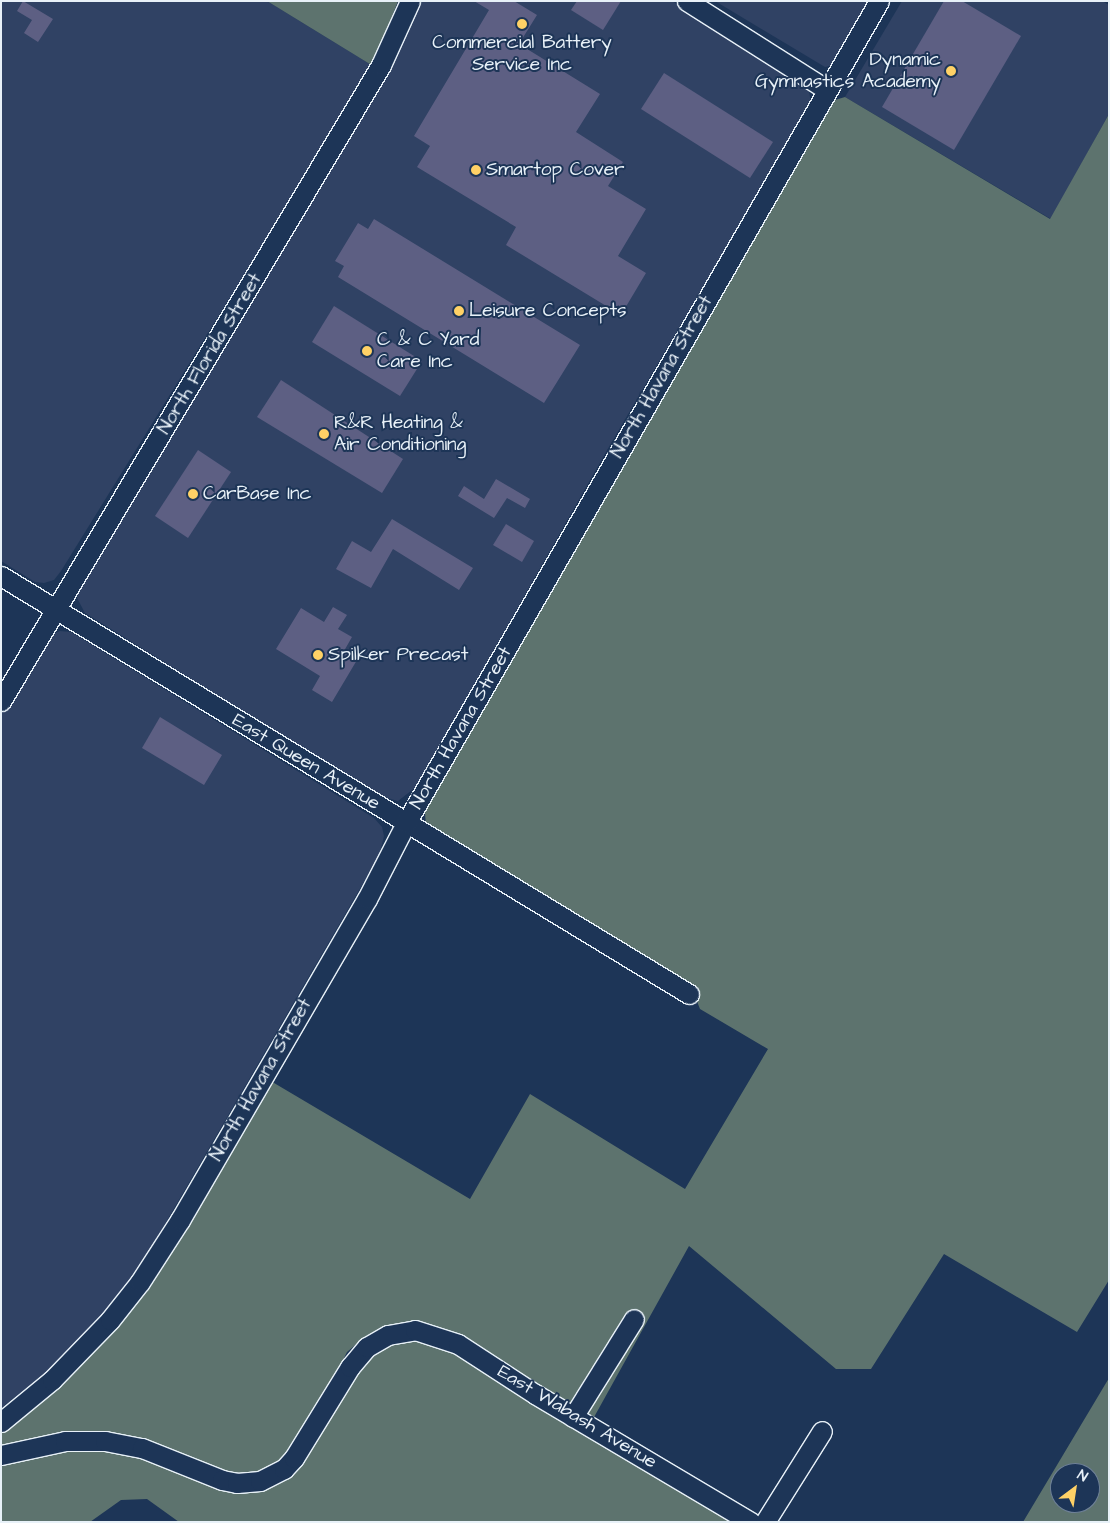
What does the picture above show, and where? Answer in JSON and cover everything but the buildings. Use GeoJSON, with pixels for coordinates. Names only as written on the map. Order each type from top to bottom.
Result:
{"type":"FeatureCollection","features":[{"type":"Feature","properties":{"kind":"street","name":"North Florida Street"},"geometry":{"type":"LineString","coordinates":[[1,702],[58,610],[381,65],[410,1]]}},
{"type":"Feature","properties":{"kind":"street"},"geometry":{"type":"LineString","coordinates":[[687,1],[827,90]]}},
{"type":"Feature","properties":{"kind":"street","name":"North Havana Street"},"geometry":{"type":"LineString","coordinates":[[1,1422],[52,1380],[96,1336],[152,1265],[367,899],[406,823],[879,1]]}},
{"type":"Feature","properties":{"kind":"street","name":"East Queen Avenue"},"geometry":{"type":"LineString","coordinates":[[1,576],[689,994]]}},
{"type":"Feature","properties":{"kind":"street"},"geometry":{"type":"LineString","coordinates":[[573,1416],[634,1319]]}},
{"type":"Feature","properties":{"kind":"street","name":"East Wabash Avenue"},"geometry":{"type":"LineString","coordinates":[[1,1455],[65,1441],[105,1441],[142,1448],[229,1482],[260,1481],[284,1469],[294,1458],[358,1356],[378,1339],[396,1332],[425,1331],[452,1341],[751,1522]]}},
{"type":"Feature","properties":{"kind":"street"},"geometry":{"type":"LineString","coordinates":[[765,1522],[822,1431]]}},
{"type":"Feature","properties":{"kind":"shaded area"},"geometry":{"type":"Polygon","coordinates":[[[1,1],[267,1],[373,66],[61,571],[54,580],[44,583],[35,582],[1,561],[1,1]]]}},
{"type":"Feature","properties":{"kind":"shaded area"},"geometry":{"type":"Polygon","coordinates":[[[417,1],[672,1],[808,85],[811,103],[610,445],[416,787],[398,801],[380,796],[85,613],[77,598],[78,586],[390,70],[417,1]]]}},
{"type":"Feature","properties":{"kind":"shaded area"},"geometry":{"type":"Polygon","coordinates":[[[715,1],[873,1],[834,65],[825,67],[715,1]]]}},
{"type":"Feature","properties":{"kind":"shaded area"},"geometry":{"type":"Polygon","coordinates":[[[902,1],[1102,1],[1109,5],[1109,114],[1051,219],[845,97],[902,1]]]}},
{"type":"Feature","properties":{"kind":"shaded area"},"geometry":{"type":"Polygon","coordinates":[[[60,631],[71,632],[374,818],[382,827],[384,836],[379,856],[130,1284],[72,1352],[1,1408],[1,714],[46,642],[52,634],[60,631]]]}},
{"type":"Feature","properties":{"kind":"green space"},"geometry":{"type":"Polygon","coordinates":[[[267,1],[398,1],[373,66],[267,1]]]}},
{"type":"Feature","properties":{"kind":"green space"},"geometry":{"type":"Polygon","coordinates":[[[845,97],[1050,219],[1109,114],[1109,1280],[1077,1332],[944,1254],[871,1369],[836,1369],[689,1246],[593,1419],[397,1324],[366,1336],[347,1352],[308,1431],[289,1455],[267,1471],[224,1475],[159,1447],[1,1449],[1,1431],[80,1365],[147,1283],[269,1080],[470,1199],[530,1094],[685,1189],[768,1049],[700,1009],[693,991],[426,825],[424,802],[828,102],[845,97]]]}},
{"type":"Feature","properties":{"kind":"green space"},"geometry":{"type":"Polygon","coordinates":[[[408,1336],[436,1340],[736,1522],[179,1522],[147,1499],[121,1500],[90,1522],[1,1522],[1,1461],[76,1445],[123,1448],[218,1485],[247,1492],[272,1483],[308,1454],[349,1378],[365,1360],[385,1344],[408,1336]]]}},
{"type":"Feature","properties":{"kind":"green space"},"geometry":{"type":"Polygon","coordinates":[[[1109,1378],[1109,1522],[1023,1522],[1050,1477],[1050,1513],[1100,1513],[1100,1463],[1058,1463],[1109,1378]]]}},
{"type":"Feature","properties":{"kind":"place","name":"Commercial Battery Service Inc"},"geometry":{"type":"Point","coordinates":[522,24]}},
{"type":"Feature","properties":{"kind":"place","name":"Dynamic Gymnastics Academy"},"geometry":{"type":"Point","coordinates":[951,71]}},
{"type":"Feature","properties":{"kind":"place","name":"Smartop Cover"},"geometry":{"type":"Point","coordinates":[476,170]}},
{"type":"Feature","properties":{"kind":"place","name":"Leisure Concepts"},"geometry":{"type":"Point","coordinates":[459,311]}},
{"type":"Feature","properties":{"kind":"place","name":"C & C Yard Care Inc"},"geometry":{"type":"Point","coordinates":[367,351]}},
{"type":"Feature","properties":{"kind":"place","name":"R&R Heating & Air Conditioning"},"geometry":{"type":"Point","coordinates":[324,434]}},
{"type":"Feature","properties":{"kind":"place","name":"CarBase Inc"},"geometry":{"type":"Point","coordinates":[193,494]}},
{"type":"Feature","properties":{"kind":"place","name":"Spilker Precast"},"geometry":{"type":"Point","coordinates":[318,655]}}]}
